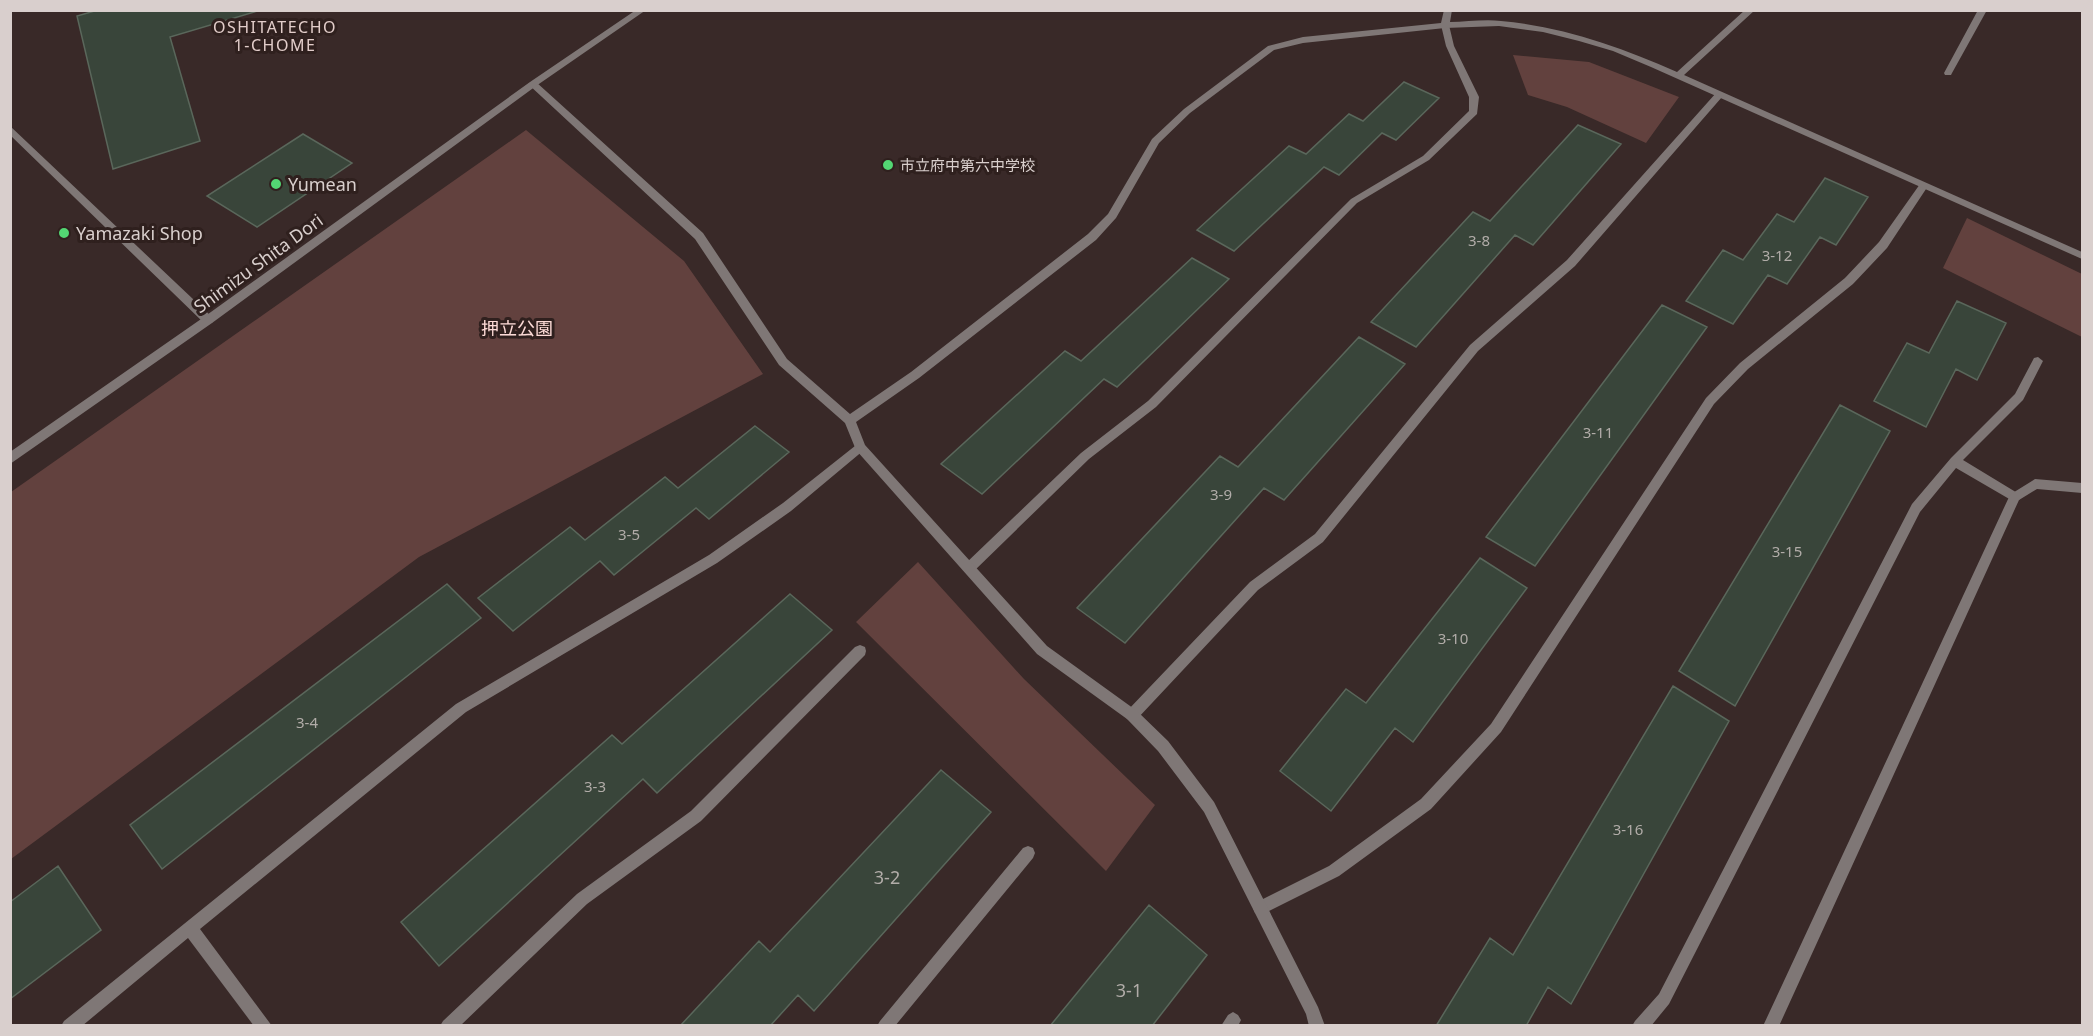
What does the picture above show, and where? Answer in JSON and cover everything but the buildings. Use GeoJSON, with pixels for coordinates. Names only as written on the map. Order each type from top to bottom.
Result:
{"type":"FeatureCollection","features":[{"type":"Feature","properties":{"kind":"street","name":"Shimizu Shita Dori"},"geometry":{"type":"LineString","coordinates":[[10,459],[208,320],[533,84],[642,10]]}},
{"type":"Feature","properties":{"kind":"street"},"geometry":{"type":"LineString","coordinates":[[969,568],[1085,456],[1152,404],[1354,201],[1426,158],[1474,112],[1474,97],[1450,46],[1445,25],[1448,10]]}},
{"type":"Feature","properties":{"kind":"street"},"geometry":{"type":"LineString","coordinates":[[1678,76],[1751,10]]}},
{"type":"Feature","properties":{"kind":"street"},"geometry":{"type":"LineString","coordinates":[[1948,73],[1983,10]]}},
{"type":"Feature","properties":{"kind":"street"},"geometry":{"type":"LineString","coordinates":[[850,420],[915,375],[1092,237],[1112,216],[1155,141],[1187,111],[1271,48],[1303,40],[1445,25],[1499,23],[1542,29],[1616,49],[2082,256]]}},
{"type":"Feature","properties":{"kind":"street"},"geometry":{"type":"LineString","coordinates":[[533,84],[699,236],[783,362],[850,420],[860,447],[1042,650],[1132,715],[1163,746],[1209,807],[1313,1012],[1317,1026]]}},
{"type":"Feature","properties":{"kind":"street"},"geometry":{"type":"LineString","coordinates":[[1132,715],[1254,586],[1319,538],[1474,348],[1571,263],[1719,95]]}},
{"type":"Feature","properties":{"kind":"street"},"geometry":{"type":"LineString","coordinates":[[10,129],[208,320]]}},
{"type":"Feature","properties":{"kind":"street"},"geometry":{"type":"LineString","coordinates":[[1260,908],[1334,871],[1426,804],[1496,728],[1710,401],[1744,366],[1849,281],[1883,245],[1923,186]]}},
{"type":"Feature","properties":{"kind":"street"},"geometry":{"type":"LineString","coordinates":[[1640,1026],[1664,999],[1917,507],[1955,461],[2019,397],[2038,361]]}},
{"type":"Feature","properties":{"kind":"street"},"geometry":{"type":"LineString","coordinates":[[69,1026],[461,708],[713,559],[787,507],[860,447]]}},
{"type":"Feature","properties":{"kind":"street"},"geometry":{"type":"LineString","coordinates":[[1955,461],[2015,497]]}},
{"type":"Feature","properties":{"kind":"street"},"geometry":{"type":"LineString","coordinates":[[1771,1026],[2015,497],[2036,484],[2082,488]]}},
{"type":"Feature","properties":{"kind":"street"},"geometry":{"type":"LineString","coordinates":[[448,1026],[582,899],[696,816],[861,651]]}},
{"type":"Feature","properties":{"kind":"street"},"geometry":{"type":"LineString","coordinates":[[885,1026],[1028,853]]}},
{"type":"Feature","properties":{"kind":"street"},"geometry":{"type":"LineString","coordinates":[[189,927],[264,1026]]}},
{"type":"Feature","properties":{"kind":"green space"},"geometry":{"type":"Polygon","coordinates":[[[1513,55],[1589,62],[1679,97],[1646,143],[1567,107],[1528,95],[1513,55]]]}},
{"type":"Feature","properties":{"kind":"green space","name":"押立公園"},"geometry":{"type":"Polygon","coordinates":[[[526,130],[684,261],[763,374],[419,557],[11,859],[11,492],[526,130]]]}},
{"type":"Feature","properties":{"kind":"green space"},"geometry":{"type":"Polygon","coordinates":[[[1967,218],[2082,274],[2082,337],[1943,268],[1967,218]]]}},
{"type":"Feature","properties":{"kind":"green space"},"geometry":{"type":"Polygon","coordinates":[[[918,562],[1024,679],[1155,805],[1106,871],[856,622],[918,562]]]}},
{"type":"Feature","properties":{"kind":"place","name":"市立府中第六中学校"},"geometry":{"type":"Point","coordinates":[888,165]}},
{"type":"Feature","properties":{"kind":"place","name":"Yumean"},"geometry":{"type":"Point","coordinates":[276,184]}},
{"type":"Feature","properties":{"kind":"place","name":"Yamazaki Shop"},"geometry":{"type":"Point","coordinates":[64,233]}},
{"type":"Feature","properties":{"kind":"district","name":"OSHITATECHO 1-CHOME"},"geometry":{"type":"Point","coordinates":[275,36]}}]}
